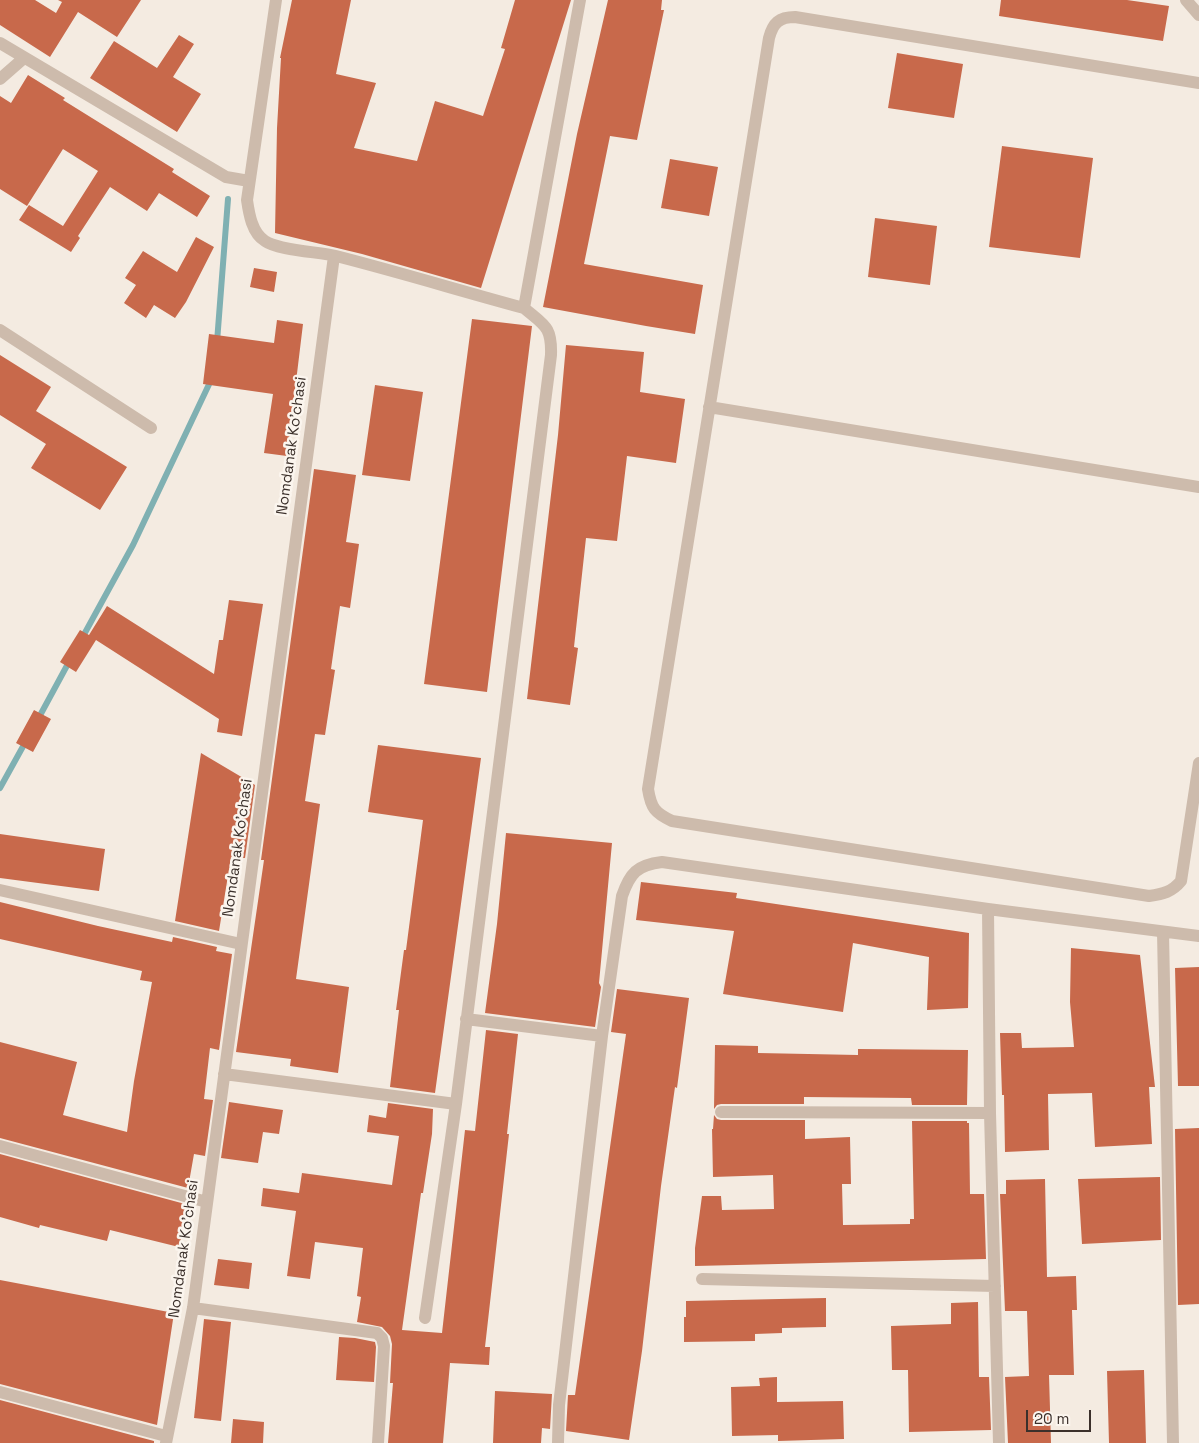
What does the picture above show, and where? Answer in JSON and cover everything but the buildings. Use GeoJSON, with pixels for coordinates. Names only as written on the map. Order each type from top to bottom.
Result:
{"type":"FeatureCollection","features":[{"type":"Feature","properties":{"kind":"street"},"geometry":{"type":"LineString","coordinates":[[276,0],[247,200],[250,219],[257,233],[264,241],[276,246],[334,256],[524,308],[547,327],[552,340],[456,1104],[426,1318]]}},
{"type":"Feature","properties":{"kind":"street"},"geometry":{"type":"LineString","coordinates":[[524,308],[580,0]]}},
{"type":"Feature","properties":{"kind":"street"},"geometry":{"type":"LineString","coordinates":[[1186,0],[1199,15]]}},
{"type":"Feature","properties":{"kind":"street"},"geometry":{"type":"LineString","coordinates":[[1199,83],[795,17],[786,17],[777,21],[772,28],[769,38],[648,789],[650,804],[660,815],[672,821],[1148,896],[1164,894],[1175,889],[1182,881],[1199,763]]}},
{"type":"Feature","properties":{"kind":"street"},"geometry":{"type":"LineString","coordinates":[[0,43],[226,177],[249,181]]}},
{"type":"Feature","properties":{"kind":"street"},"geometry":{"type":"LineString","coordinates":[[0,79],[24,58]]}},
{"type":"Feature","properties":{"kind":"street","name":"Nomdanak Ko'chasi"},"geometry":{"type":"LineString","coordinates":[[166,1439],[193,1308],[334,256]]}},
{"type":"Feature","properties":{"kind":"street"},"geometry":{"type":"LineString","coordinates":[[0,330],[151,428]]}},
{"type":"Feature","properties":{"kind":"street"},"geometry":{"type":"LineString","coordinates":[[709,407],[1199,487]]}},
{"type":"Feature","properties":{"kind":"street"},"geometry":{"type":"LineString","coordinates":[[558,1443],[559,1405],[602,1036],[622,896],[627,882],[635,871],[647,864],[662,862],[988,909],[1199,936]]}},
{"type":"Feature","properties":{"kind":"street"},"geometry":{"type":"LineString","coordinates":[[0,890],[241,944]]}},
{"type":"Feature","properties":{"kind":"street"},"geometry":{"type":"LineString","coordinates":[[988,909],[990,1113],[999,1443]]}},
{"type":"Feature","properties":{"kind":"street"},"geometry":{"type":"LineString","coordinates":[[1163,932],[1173,1443]]}},
{"type":"Feature","properties":{"kind":"street"},"geometry":{"type":"LineString","coordinates":[[466,1019],[602,1036]]}},
{"type":"Feature","properties":{"kind":"street"},"geometry":{"type":"LineString","coordinates":[[224,1074],[456,1104]]}},
{"type":"Feature","properties":{"kind":"street"},"geometry":{"type":"LineString","coordinates":[[721,1112],[990,1113]]}},
{"type":"Feature","properties":{"kind":"street"},"geometry":{"type":"LineString","coordinates":[[0,1146],[207,1202]]}},
{"type":"Feature","properties":{"kind":"street"},"geometry":{"type":"LineString","coordinates":[[702,1279],[995,1286]]}},
{"type":"Feature","properties":{"kind":"street"},"geometry":{"type":"LineString","coordinates":[[193,1308],[377,1333],[382,1338],[384,1346],[378,1443]]}},
{"type":"Feature","properties":{"kind":"street"},"geometry":{"type":"LineString","coordinates":[[0,1392],[166,1439]]}},
{"type":"Feature","properties":{"kind":"waterway"},"geometry":{"type":"LineString","coordinates":[[217,342],[228,199]]}},
{"type":"Feature","properties":{"kind":"waterway"},"geometry":{"type":"LineString","coordinates":[[81,640],[133,545],[212,378]]}},
{"type":"Feature","properties":{"kind":"waterway"},"geometry":{"type":"LineString","coordinates":[[37,721],[70,660]]}},
{"type":"Feature","properties":{"kind":"waterway"},"geometry":{"type":"LineString","coordinates":[[0,788],[26,741]]}}]}
